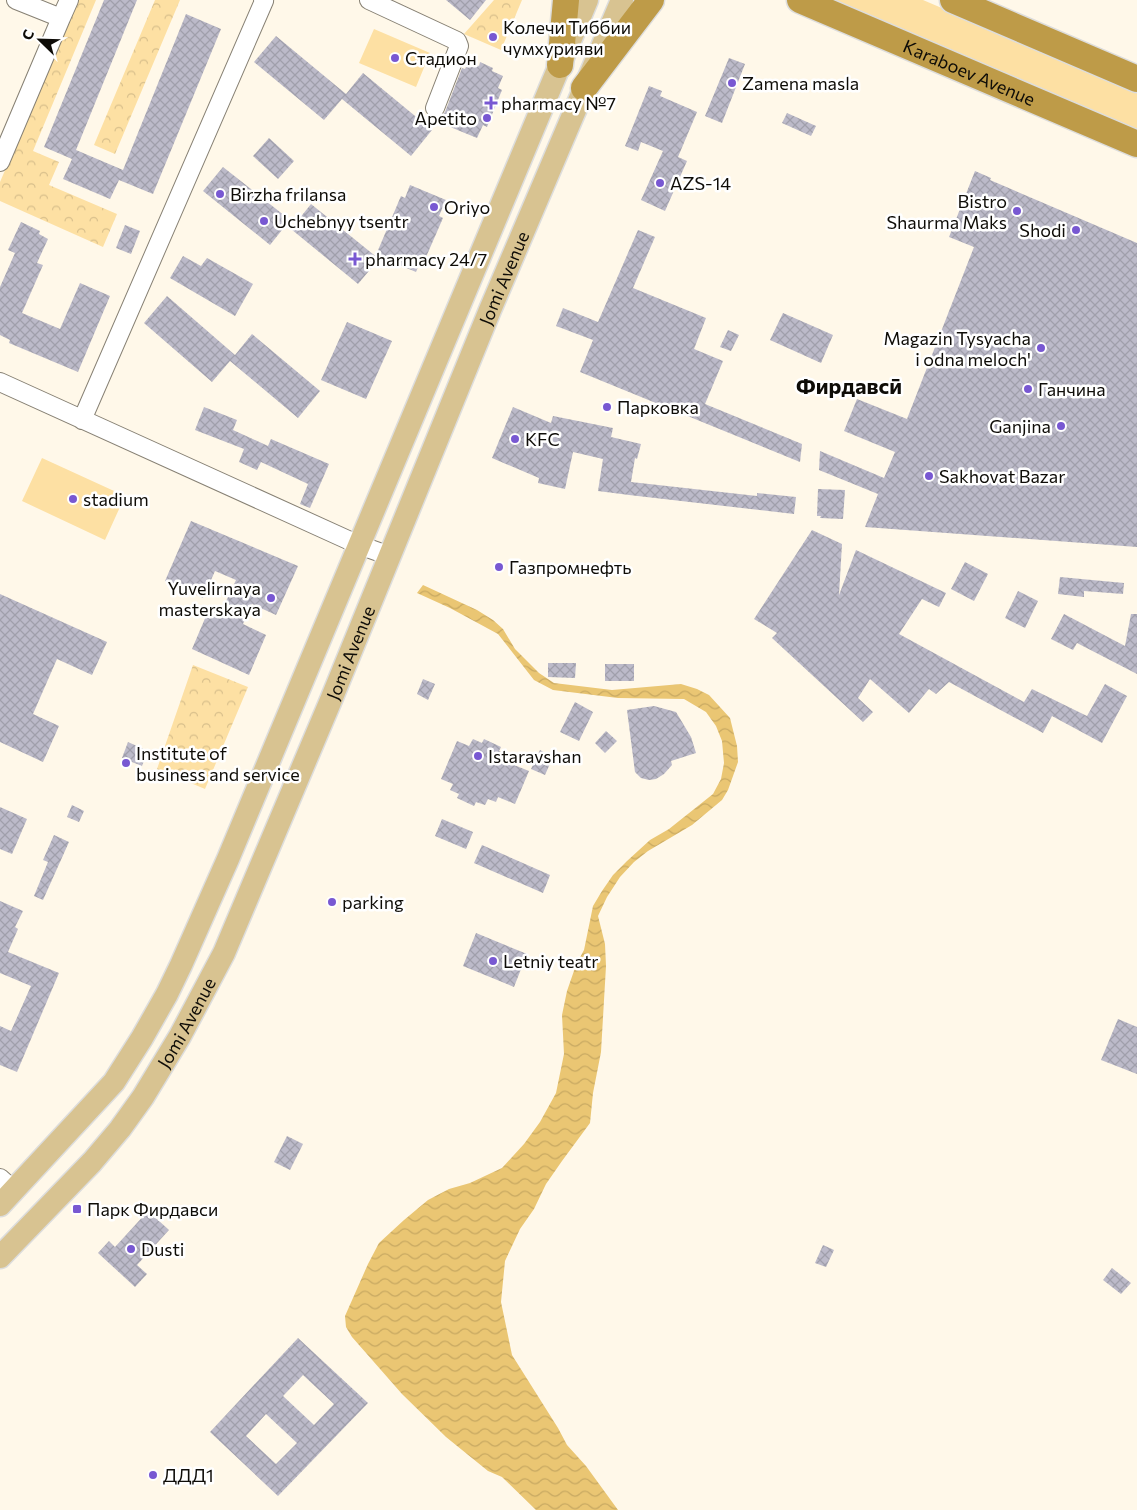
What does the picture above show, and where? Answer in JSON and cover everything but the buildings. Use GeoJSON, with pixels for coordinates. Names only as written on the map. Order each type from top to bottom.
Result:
{"type":"FeatureCollection","features":[{"type":"Feature","properties":{"kind":"highway"},"geometry":{"type":"LineString","coordinates":[[560,65],[566,0]]}},
{"type":"Feature","properties":{"kind":"highway"},"geometry":{"type":"LineString","coordinates":[[584,88],[651,0]]}},
{"type":"Feature","properties":{"kind":"highway","name":"Karaboev Avenue"},"geometry":{"type":"LineString","coordinates":[[800,0],[1137,144]]}},
{"type":"Feature","properties":{"kind":"highway"},"geometry":{"type":"LineString","coordinates":[[953,0],[1137,79]]}},
{"type":"Feature","properties":{"kind":"main road","name":"Jomi Avenue"},"geometry":{"type":"LineString","coordinates":[[3,1190],[114,1082],[167,994],[228,860],[587,0]]}},
{"type":"Feature","properties":{"kind":"main road","name":"Jomi Avenue"},"geometry":{"type":"LineString","coordinates":[[0,1257],[92,1162],[120,1129],[143,1097],[180,1036],[224,954],[331,700],[490,310],[622,0]]}},
{"type":"Feature","properties":{"kind":"street"},"geometry":{"type":"LineString","coordinates":[[16,0],[61,18]]}},
{"type":"Feature","properties":{"kind":"street"},"geometry":{"type":"LineString","coordinates":[[0,162],[69,0]]}},
{"type":"Feature","properties":{"kind":"street"},"geometry":{"type":"LineString","coordinates":[[82,420],[264,0]]}},
{"type":"Feature","properties":{"kind":"street"},"geometry":{"type":"LineString","coordinates":[[369,0],[457,41],[459,46],[435,108]]}},
{"type":"Feature","properties":{"kind":"street"},"geometry":{"type":"LineString","coordinates":[[0,382],[359,545],[390,556]]}},
{"type":"Feature","properties":{"kind":"green space"},"geometry":{"type":"Polygon","coordinates":[[[78,0],[96,0],[33,151],[59,162],[49,185],[117,214],[103,247],[0,201],[0,182],[78,0]]]}},
{"type":"Feature","properties":{"kind":"green space"},"geometry":{"type":"Polygon","coordinates":[[[155,0],[180,0],[115,154],[94,145],[155,0]]]}},
{"type":"Feature","properties":{"kind":"green space"},"geometry":{"type":"Polygon","coordinates":[[[494,0],[522,0],[501,50],[464,34],[494,0]]]}},
{"type":"Feature","properties":{"kind":"green space"},"geometry":{"type":"Polygon","coordinates":[[[824,0],[923,0],[1137,91],[1137,135],[824,0]]]}},
{"type":"Feature","properties":{"kind":"green space","name":"Стадион"},"geometry":{"type":"Polygon","coordinates":[[[374,29],[430,53],[416,87],[359,63],[374,29]]]}},
{"type":"Feature","properties":{"kind":"green space","name":"stadium"},"geometry":{"type":"Polygon","coordinates":[[[42,458],[125,496],[105,540],[22,501],[42,458]]]}},
{"type":"Feature","properties":{"kind":"green space"},"geometry":{"type":"Polygon","coordinates":[[[193,665],[248,687],[205,789],[157,769],[193,665]]]}},
{"type":"Feature","properties":{"kind":"water"},"geometry":{"type":"Polygon","coordinates":[[[423,585],[477,610],[493,620],[503,629],[515,649],[539,673],[554,683],[612,690],[681,684],[709,695],[730,718],[737,746],[738,762],[728,790],[722,800],[692,825],[648,851],[634,862],[620,877],[598,916],[605,944],[606,966],[601,1052],[593,1093],[590,1123],[546,1184],[534,1209],[520,1229],[505,1261],[501,1302],[512,1355],[567,1445],[586,1466],[618,1510],[536,1510],[502,1477],[488,1471],[446,1437],[402,1394],[352,1337],[346,1327],[345,1316],[379,1243],[428,1200],[449,1189],[470,1183],[502,1168],[524,1144],[540,1122],[556,1093],[564,1054],[562,1015],[567,991],[576,965],[584,950],[593,906],[613,875],[627,861],[650,840],[669,829],[713,794],[721,779],[724,763],[722,741],[716,726],[706,712],[684,699],[618,698],[553,690],[534,680],[498,634],[450,608],[417,593],[423,585]]]}},
{"type":"Feature","properties":{"kind":"place","name":"Колечи Тиббии чумхурияви"},"geometry":{"type":"Point","coordinates":[493,37]}},
{"type":"Feature","properties":{"kind":"place","name":"Стадион"},"geometry":{"type":"Point","coordinates":[395,58]}},
{"type":"Feature","properties":{"kind":"place","name":"Zamena masla"},"geometry":{"type":"Point","coordinates":[732,83]}},
{"type":"Feature","properties":{"kind":"place","name":"pharmacy №7"},"geometry":{"type":"Point","coordinates":[491,103]}},
{"type":"Feature","properties":{"kind":"place","name":"Apetito"},"geometry":{"type":"Point","coordinates":[487,118]}},
{"type":"Feature","properties":{"kind":"place","name":"AZS-14"},"geometry":{"type":"Point","coordinates":[660,183]}},
{"type":"Feature","properties":{"kind":"place","name":"Birzha frilansa"},"geometry":{"type":"Point","coordinates":[220,194]}},
{"type":"Feature","properties":{"kind":"place","name":"Oriyo"},"geometry":{"type":"Point","coordinates":[434,207]}},
{"type":"Feature","properties":{"kind":"place","name":"Bistro Shaurma Maks"},"geometry":{"type":"Point","coordinates":[1017,211]}},
{"type":"Feature","properties":{"kind":"place","name":"Uchebnyy tsentr"},"geometry":{"type":"Point","coordinates":[264,221]}},
{"type":"Feature","properties":{"kind":"place","name":"Shodi"},"geometry":{"type":"Point","coordinates":[1076,230]}},
{"type":"Feature","properties":{"kind":"place","name":"pharmacy 24/7"},"geometry":{"type":"Point","coordinates":[355,259]}},
{"type":"Feature","properties":{"kind":"place","name":"Magazin Tysyacha i odna meloch'"},"geometry":{"type":"Point","coordinates":[1041,348]}},
{"type":"Feature","properties":{"kind":"place","name":"Ганчина"},"geometry":{"type":"Point","coordinates":[1028,389]}},
{"type":"Feature","properties":{"kind":"place","name":"Парковка"},"geometry":{"type":"Point","coordinates":[607,407]}},
{"type":"Feature","properties":{"kind":"place","name":"Ganjina"},"geometry":{"type":"Point","coordinates":[1061,426]}},
{"type":"Feature","properties":{"kind":"place","name":"KFC"},"geometry":{"type":"Point","coordinates":[515,439]}},
{"type":"Feature","properties":{"kind":"place","name":"Sakhovat Bazar"},"geometry":{"type":"Point","coordinates":[929,476]}},
{"type":"Feature","properties":{"kind":"place","name":"stadium"},"geometry":{"type":"Point","coordinates":[73,499]}},
{"type":"Feature","properties":{"kind":"place","name":"Газпромнефть"},"geometry":{"type":"Point","coordinates":[499,567]}},
{"type":"Feature","properties":{"kind":"place","name":"Yuvelirnaya masterskaya"},"geometry":{"type":"Point","coordinates":[271,598]}},
{"type":"Feature","properties":{"kind":"place","name":"Istaravshan"},"geometry":{"type":"Point","coordinates":[478,756]}},
{"type":"Feature","properties":{"kind":"place","name":"Institute of business and service"},"geometry":{"type":"Point","coordinates":[126,763]}},
{"type":"Feature","properties":{"kind":"place","name":"parking"},"geometry":{"type":"Point","coordinates":[332,902]}},
{"type":"Feature","properties":{"kind":"place","name":"Letniy teatr"},"geometry":{"type":"Point","coordinates":[493,961]}},
{"type":"Feature","properties":{"kind":"place","name":"Парк Фирдавси"},"geometry":{"type":"Point","coordinates":[77,1209]}},
{"type":"Feature","properties":{"kind":"place","name":"Dusti"},"geometry":{"type":"Point","coordinates":[131,1249]}},
{"type":"Feature","properties":{"kind":"place","name":"ДДД1"},"geometry":{"type":"Point","coordinates":[153,1475]}},
{"type":"Feature","properties":{"kind":"district","name":"Фирдавсӣ"},"geometry":{"type":"Point","coordinates":[849,385]}}]}
